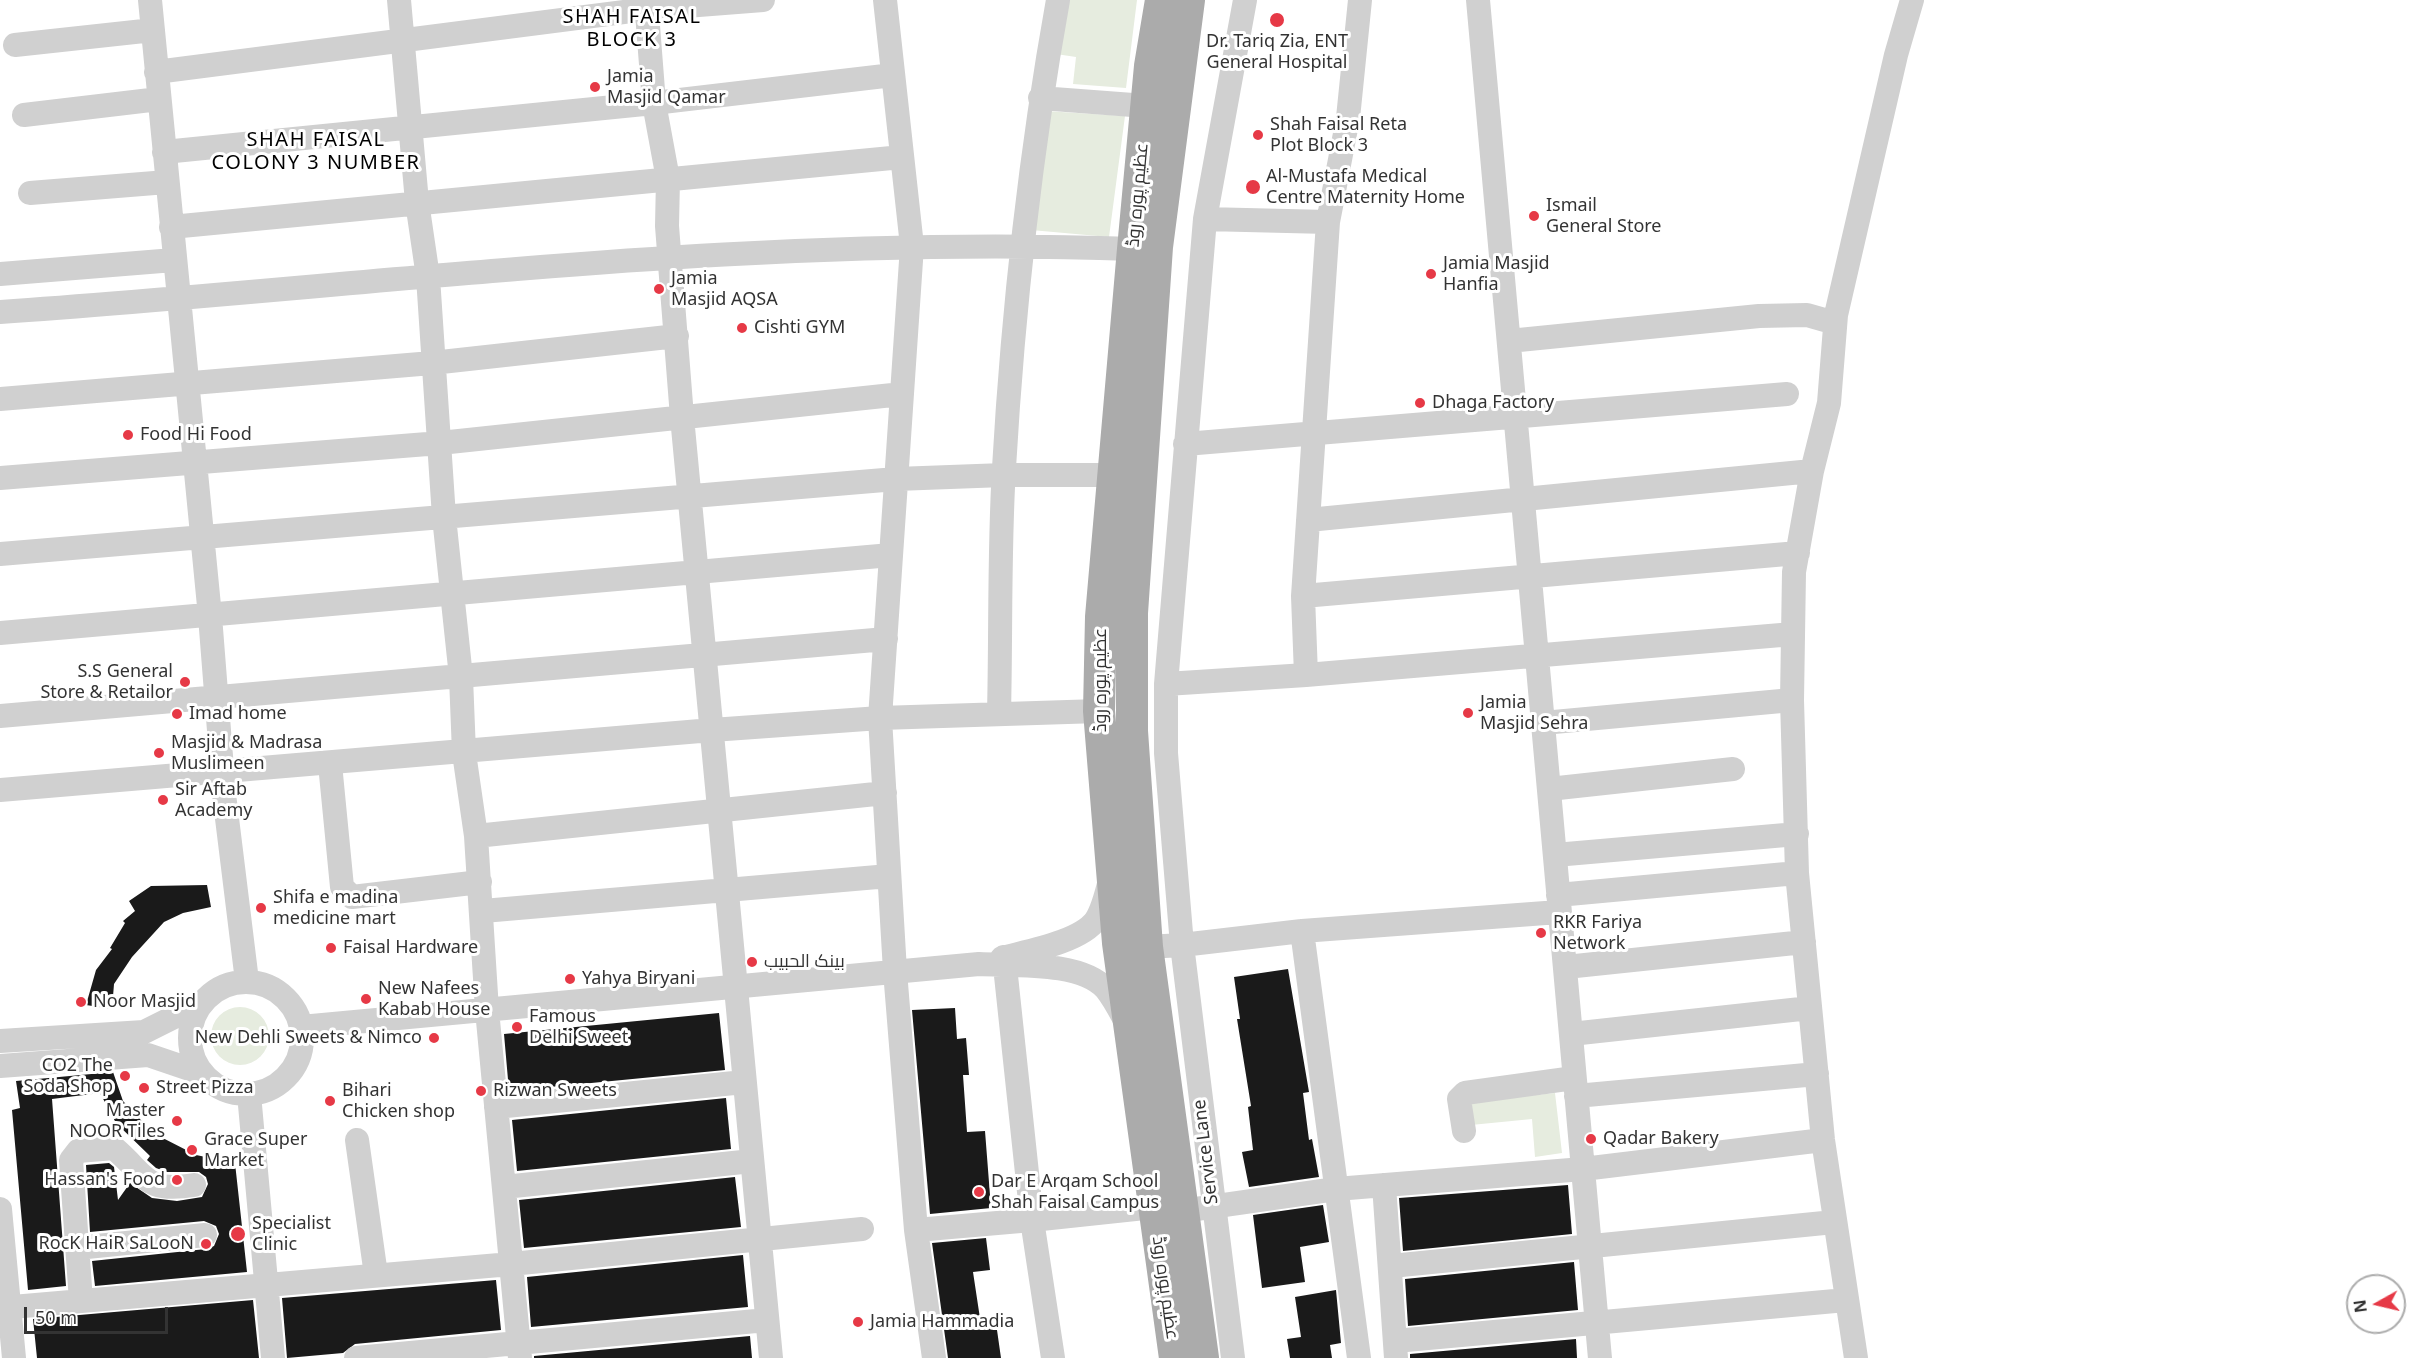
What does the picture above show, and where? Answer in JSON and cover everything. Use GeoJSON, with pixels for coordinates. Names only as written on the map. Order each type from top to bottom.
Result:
{"type":"FeatureCollection","features":[{"type":"Feature","properties":{"kind":"main road","name":"عظیم پورہ روڈ"},"geometry":{"type":"LineString","coordinates":[[1161,0],[1146,106],[1133,249],[1101,617],[1099,711],[1112,873],[1129,1026],[1170,1222],[1203,1358]]}},
{"type":"Feature","properties":{"kind":"main road","name":"عظیم پورہ روڈ"},"geometry":{"type":"LineString","coordinates":[[1175,1358],[1170,1222],[1132,731],[1132,613],[1157,247],[1179,63],[1189,0]]}},
{"type":"Feature","properties":{"kind":"street"},"geometry":{"type":"LineString","coordinates":[[150,0],[193,463],[210,615],[222,773],[247,981]]}},
{"type":"Feature","properties":{"kind":"street"},"geometry":{"type":"LineString","coordinates":[[399,0],[417,202],[428,278],[444,517],[461,677],[465,753],[483,911],[487,1011],[519,1352]]}},
{"type":"Feature","properties":{"kind":"street"},"geometry":{"type":"LineString","coordinates":[[156,72],[403,41],[646,5],[763,0]]}},
{"type":"Feature","properties":{"kind":"street"},"geometry":{"type":"LineString","coordinates":[[885,0],[912,246],[880,718],[895,972],[916,1230],[934,1358]]}},
{"type":"Feature","properties":{"kind":"street"},"geometry":{"type":"LineString","coordinates":[[999,713],[1004,475],[1021,245],[1040,98],[1058,0]]}},
{"type":"Feature","properties":{"kind":"street","name":"Service Lane"},"geometry":{"type":"LineString","coordinates":[[1233,1358],[1212,1208],[1182,945],[1166,753],[1166,684],[1205,219],[1245,0]]}},
{"type":"Feature","properties":{"kind":"street"},"geometry":{"type":"LineString","coordinates":[[1306,675],[1303,596],[1328,222],[1348,118],[1360,0]]}},
{"type":"Feature","properties":{"kind":"street"},"geometry":{"type":"LineString","coordinates":[[1478,0],[1600,1358]]}},
{"type":"Feature","properties":{"kind":"street"},"geometry":{"type":"LineString","coordinates":[[1856,1358],[1823,1140],[1797,873],[1792,700],[1794,572],[1812,471],[1829,403],[1835,323],[1896,55],[1912,0]]}},
{"type":"Feature","properties":{"kind":"street"},"geometry":{"type":"LineString","coordinates":[[646,5],[654,103],[668,179],[670,260],[682,417],[771,1358]]}},
{"type":"Feature","properties":{"kind":"street"},"geometry":{"type":"LineString","coordinates":[[15,45],[153,30]]}},
{"type":"Feature","properties":{"kind":"street"},"geometry":{"type":"LineString","coordinates":[[164,152],[654,103],[893,75]]}},
{"type":"Feature","properties":{"kind":"street"},"geometry":{"type":"LineString","coordinates":[[1040,98],[1146,106]]}},
{"type":"Feature","properties":{"kind":"street"},"geometry":{"type":"LineString","coordinates":[[24,115],[159,99]]}},
{"type":"Feature","properties":{"kind":"street"},"geometry":{"type":"LineString","coordinates":[[171,227],[902,158]]}},
{"type":"Feature","properties":{"kind":"street"},"geometry":{"type":"LineString","coordinates":[[30,193],[167,182]]}},
{"type":"Feature","properties":{"kind":"street"},"geometry":{"type":"LineString","coordinates":[[1205,219],[1328,222]]}},
{"type":"Feature","properties":{"kind":"street"},"geometry":{"type":"LineString","coordinates":[[0,312],[178,300],[670,260],[912,246],[1021,245],[1133,249]]}},
{"type":"Feature","properties":{"kind":"street"},"geometry":{"type":"LineString","coordinates":[[0,274],[174,260]]}},
{"type":"Feature","properties":{"kind":"street"},"geometry":{"type":"LineString","coordinates":[[1509,341],[1759,316],[1807,315],[1835,323]]}},
{"type":"Feature","properties":{"kind":"street"},"geometry":{"type":"LineString","coordinates":[[0,399],[432,363],[677,336]]}},
{"type":"Feature","properties":{"kind":"street"},"geometry":{"type":"LineString","coordinates":[[0,478],[440,443],[902,394]]}},
{"type":"Feature","properties":{"kind":"street"},"geometry":{"type":"LineString","coordinates":[[1185,444],[1787,394]]}},
{"type":"Feature","properties":{"kind":"street"},"geometry":{"type":"LineString","coordinates":[[1308,520],[1812,471]]}},
{"type":"Feature","properties":{"kind":"street"},"geometry":{"type":"LineString","coordinates":[[0,554],[896,479],[1004,475],[1114,475]]}},
{"type":"Feature","properties":{"kind":"street"},"geometry":{"type":"LineString","coordinates":[[1303,596],[1531,578],[1797,553]]}},
{"type":"Feature","properties":{"kind":"street"},"geometry":{"type":"LineString","coordinates":[[0,633],[891,555]]}},
{"type":"Feature","properties":{"kind":"street"},"geometry":{"type":"LineString","coordinates":[[1166,684],[1306,675],[1793,634]]}},
{"type":"Feature","properties":{"kind":"street"},"geometry":{"type":"LineString","coordinates":[[0,716],[886,639]]}},
{"type":"Feature","properties":{"kind":"street"},"geometry":{"type":"LineString","coordinates":[[1543,723],[1792,700]]}},
{"type":"Feature","properties":{"kind":"street"},"geometry":{"type":"LineString","coordinates":[[0,790],[465,753],[712,730],[880,718],[1099,711]]}},
{"type":"Feature","properties":{"kind":"street"},"geometry":{"type":"LineString","coordinates":[[330,764],[342,887],[346,894],[352,897],[480,882]]}},
{"type":"Feature","properties":{"kind":"street"},"geometry":{"type":"LineString","coordinates":[[1549,789],[1733,769]]}},
{"type":"Feature","properties":{"kind":"street"},"geometry":{"type":"LineString","coordinates":[[476,836],[885,793]]}},
{"type":"Feature","properties":{"kind":"street"},"geometry":{"type":"LineString","coordinates":[[1555,855],[1797,834]]}},
{"type":"Feature","properties":{"kind":"street"},"geometry":{"type":"LineString","coordinates":[[301,1027],[1005,961],[1082,932],[1096,920],[1112,873]]}},
{"type":"Feature","properties":{"kind":"street"},"geometry":{"type":"LineString","coordinates":[[1147,947],[1559,904],[1797,873]]}},
{"type":"Feature","properties":{"kind":"street"},"geometry":{"type":"LineString","coordinates":[[483,911],[889,876]]}},
{"type":"Feature","properties":{"kind":"street"},"geometry":{"type":"LineString","coordinates":[[1302,931],[1359,1358]]}},
{"type":"Feature","properties":{"kind":"street"},"geometry":{"type":"LineString","coordinates":[[1566,967],[1804,942]]}},
{"type":"Feature","properties":{"kind":"street"},"geometry":{"type":"LineString","coordinates":[[1005,961],[1086,975],[1106,989],[1129,1026]]}},
{"type":"Feature","properties":{"kind":"street"},"geometry":{"type":"LineString","coordinates":[[1005,961],[1032,1220],[1053,1358]]}},
{"type":"Feature","properties":{"kind":"street"},"geometry":{"type":"LineString","coordinates":[[0,1066],[148,1055],[201,1072],[223,1089],[249,1094],[268,1090],[284,1080],[290,1072],[302,1047],[301,1027],[295,1009],[282,994],[266,984],[247,981],[229,983],[213,991],[200,1004],[192,1020],[189,1038],[192,1056],[201,1072]]}},
{"type":"Feature","properties":{"kind":"street"},"geometry":{"type":"LineString","coordinates":[[0,1041],[144,1032],[200,1004]]}},
{"type":"Feature","properties":{"kind":"street"},"geometry":{"type":"LineString","coordinates":[[1571,1034],[1810,1008]]}},
{"type":"Feature","properties":{"kind":"street"},"geometry":{"type":"LineString","coordinates":[[1464,1131],[1459,1100],[1465,1093],[1817,1074]]}},
{"type":"Feature","properties":{"kind":"street"},"geometry":{"type":"LineString","coordinates":[[496,1107],[744,1082]]}},
{"type":"Feature","properties":{"kind":"street"},"geometry":{"type":"LineString","coordinates":[[249,1094],[273,1358]]}},
{"type":"Feature","properties":{"kind":"street"},"geometry":{"type":"LineString","coordinates":[[357,1140],[376,1275]]}},
{"type":"Feature","properties":{"kind":"street"},"geometry":{"type":"LineString","coordinates":[[916,1230],[1032,1220],[1170,1222],[1212,1208],[1336,1189],[1583,1169],[1823,1140]]}},
{"type":"Feature","properties":{"kind":"street"},"geometry":{"type":"LineString","coordinates":[[81,1301],[71,1160],[78,1150],[114,1148],[142,1178],[155,1185],[164,1188],[194,1185]]}},
{"type":"Feature","properties":{"kind":"street"},"geometry":{"type":"LineString","coordinates":[[504,1187],[752,1161]]}},
{"type":"Feature","properties":{"kind":"street"},"geometry":{"type":"LineString","coordinates":[[1384,1185],[1396,1349],[1597,1323],[1846,1300]]}},
{"type":"Feature","properties":{"kind":"street"},"geometry":{"type":"LineString","coordinates":[[0,1209],[5,1307],[14,1358]]}},
{"type":"Feature","properties":{"kind":"street"},"geometry":{"type":"LineString","coordinates":[[1391,1266],[1834,1222]]}},
{"type":"Feature","properties":{"kind":"street"},"geometry":{"type":"LineString","coordinates":[[5,1307],[511,1264],[862,1229]]}},
{"type":"Feature","properties":{"kind":"street"},"geometry":{"type":"LineString","coordinates":[[77,1248],[205,1235]]}},
{"type":"Feature","properties":{"kind":"street"},"geometry":{"type":"LineString","coordinates":[[356,1358],[519,1352],[767,1320]]}},
{"type":"Feature","properties":{"kind":"shaded area"},"geometry":{"type":"Polygon","coordinates":[[[1065,0],[1137,0],[1126,88],[1073,84],[1076,57],[1056,54],[1065,0]]]}},
{"type":"Feature","properties":{"kind":"shaded area"},"geometry":{"type":"Polygon","coordinates":[[[1045,111],[1125,116],[1109,237],[1031,230],[1045,111]]]}},
{"type":"Feature","properties":{"kind":"shaded area"},"geometry":{"type":"Polygon","coordinates":[[[240,1007],[256,1012],[264,1020],[269,1036],[264,1052],[256,1060],[240,1065],[224,1060],[216,1052],[211,1036],[216,1020],[224,1012],[240,1007]]]}},
{"type":"Feature","properties":{"kind":"shaded area"},"geometry":{"type":"Polygon","coordinates":[[[1555,1093],[1562,1153],[1535,1157],[1532,1119],[1471,1125],[1468,1102],[1555,1093]]]}},
{"type":"Feature","properties":{"kind":"building"},"geometry":{"type":"Polygon","coordinates":[[[207,885],[211,907],[183,913],[164,922],[132,957],[114,984],[112,1009],[86,1005],[96,970],[112,949],[110,948],[125,923],[123,921],[135,911],[129,901],[151,886],[207,885]]]}},
{"type":"Feature","properties":{"kind":"building"},"geometry":{"type":"Polygon","coordinates":[[[1288,969],[1309,1092],[1303,1093],[1309,1140],[1312,1139],[1319,1177],[1249,1187],[1242,1152],[1253,1150],[1248,1107],[1251,1106],[1237,1019],[1240,1019],[1234,977],[1288,969]]]}},
{"type":"Feature","properties":{"kind":"building"},"geometry":{"type":"Polygon","coordinates":[[[955,1008],[957,1039],[966,1038],[969,1075],[963,1075],[967,1132],[985,1131],[991,1208],[930,1214],[912,1010],[955,1008]]]}},
{"type":"Feature","properties":{"kind":"building"},"geometry":{"type":"Polygon","coordinates":[[[719,1013],[725,1070],[509,1091],[504,1034],[719,1013]]]}},
{"type":"Feature","properties":{"kind":"building"},"geometry":{"type":"Polygon","coordinates":[[[113,1072],[123,1101],[153,1133],[196,1155],[235,1163],[247,1272],[95,1286],[92,1261],[206,1249],[214,1246],[219,1234],[216,1226],[204,1221],[90,1232],[86,1165],[109,1163],[114,1167],[118,1200],[130,1183],[152,1198],[177,1201],[202,1197],[208,1184],[206,1177],[199,1172],[167,1172],[156,1168],[147,1160],[150,1156],[116,1123],[100,1093],[52,1099],[66,1286],[28,1290],[12,1110],[20,1108],[16,1081],[113,1072]]]}},
{"type":"Feature","properties":{"kind":"building"},"geometry":{"type":"Polygon","coordinates":[[[726,1098],[731,1149],[517,1171],[512,1120],[726,1098]]]}},
{"type":"Feature","properties":{"kind":"building"},"geometry":{"type":"Polygon","coordinates":[[[735,1177],[741,1227],[524,1248],[519,1200],[735,1177]]]}},
{"type":"Feature","properties":{"kind":"building"},"geometry":{"type":"Polygon","coordinates":[[[1568,1185],[1572,1234],[1403,1251],[1399,1198],[1568,1185]]]}},
{"type":"Feature","properties":{"kind":"building"},"geometry":{"type":"Polygon","coordinates":[[[1323,1205],[1329,1242],[1300,1247],[1305,1282],[1262,1288],[1253,1215],[1323,1205]]]}},
{"type":"Feature","properties":{"kind":"building"},"geometry":{"type":"Polygon","coordinates":[[[986,1238],[990,1270],[973,1272],[981,1325],[996,1323],[1001,1358],[948,1358],[932,1243],[986,1238]]]}},
{"type":"Feature","properties":{"kind":"building"},"geometry":{"type":"Polygon","coordinates":[[[743,1255],[748,1307],[531,1327],[527,1277],[743,1255]]]}},
{"type":"Feature","properties":{"kind":"building"},"geometry":{"type":"Polygon","coordinates":[[[1574,1262],[1578,1310],[1408,1326],[1405,1279],[1574,1262]]]}},
{"type":"Feature","properties":{"kind":"building"},"geometry":{"type":"Polygon","coordinates":[[[496,1280],[501,1330],[355,1344],[343,1353],[287,1358],[282,1298],[496,1280]]]}},
{"type":"Feature","properties":{"kind":"building"},"geometry":{"type":"Polygon","coordinates":[[[1336,1290],[1341,1343],[1330,1345],[1332,1358],[1290,1358],[1287,1339],[1301,1337],[1295,1297],[1336,1290]]]}},
{"type":"Feature","properties":{"kind":"building"},"geometry":{"type":"Polygon","coordinates":[[[253,1300],[259,1358],[37,1358],[33,1319],[253,1300]]]}},
{"type":"Feature","properties":{"kind":"building"},"geometry":{"type":"Polygon","coordinates":[[[750,1336],[752,1358],[534,1358],[534,1356],[750,1336]]]}},
{"type":"Feature","properties":{"kind":"building"},"geometry":{"type":"Polygon","coordinates":[[[1576,1339],[1577,1358],[1410,1358],[1410,1354],[1576,1339]]]}},
{"type":"Feature","properties":{"kind":"place","name":"Dr. Tariq Zia, ENT General Hospital"},"geometry":{"type":"Point","coordinates":[1277,20]}},
{"type":"Feature","properties":{"kind":"place","name":"Jamia Masjid Qamar"},"geometry":{"type":"Point","coordinates":[595,87]}},
{"type":"Feature","properties":{"kind":"place","name":"Shah Faisal Reta Plot Block 3"},"geometry":{"type":"Point","coordinates":[1258,135]}},
{"type":"Feature","properties":{"kind":"place","name":"Al-Mustafa Medical Centre Maternity Home"},"geometry":{"type":"Point","coordinates":[1253,187]}},
{"type":"Feature","properties":{"kind":"place","name":"Ismail General Store"},"geometry":{"type":"Point","coordinates":[1534,216]}},
{"type":"Feature","properties":{"kind":"place","name":"Jamia Masjid Hanfia"},"geometry":{"type":"Point","coordinates":[1431,274]}},
{"type":"Feature","properties":{"kind":"place","name":"Jamia Masjid AQSA"},"geometry":{"type":"Point","coordinates":[659,289]}},
{"type":"Feature","properties":{"kind":"place","name":"Cishti GYM"},"geometry":{"type":"Point","coordinates":[742,328]}},
{"type":"Feature","properties":{"kind":"place","name":"Dhaga Factory"},"geometry":{"type":"Point","coordinates":[1420,403]}},
{"type":"Feature","properties":{"kind":"place","name":"Food Hi Food"},"geometry":{"type":"Point","coordinates":[128,435]}},
{"type":"Feature","properties":{"kind":"place","name":"S.S General Store & Retailor"},"geometry":{"type":"Point","coordinates":[185,682]}},
{"type":"Feature","properties":{"kind":"place","name":"Jamia Masjid Sehra"},"geometry":{"type":"Point","coordinates":[1468,713]}},
{"type":"Feature","properties":{"kind":"place","name":"Imad home"},"geometry":{"type":"Point","coordinates":[177,714]}},
{"type":"Feature","properties":{"kind":"place","name":"Masjid & Madrasa Muslimeen"},"geometry":{"type":"Point","coordinates":[159,753]}},
{"type":"Feature","properties":{"kind":"place","name":"Sir Aftab Academy"},"geometry":{"type":"Point","coordinates":[163,800]}},
{"type":"Feature","properties":{"kind":"place","name":"Shifa e madina medicine mart"},"geometry":{"type":"Point","coordinates":[261,908]}},
{"type":"Feature","properties":{"kind":"place","name":"RKR Fariya Network"},"geometry":{"type":"Point","coordinates":[1541,933]}},
{"type":"Feature","properties":{"kind":"place","name":"Faisal Hardware"},"geometry":{"type":"Point","coordinates":[331,948]}},
{"type":"Feature","properties":{"kind":"place","name":"بينک الحبيب"},"geometry":{"type":"Point","coordinates":[752,962]}},
{"type":"Feature","properties":{"kind":"place","name":"Yahya Biryani"},"geometry":{"type":"Point","coordinates":[570,979]}},
{"type":"Feature","properties":{"kind":"place","name":"New Nafees Kabab House"},"geometry":{"type":"Point","coordinates":[366,999]}},
{"type":"Feature","properties":{"kind":"place","name":"Noor Masjid"},"geometry":{"type":"Point","coordinates":[81,1002]}},
{"type":"Feature","properties":{"kind":"place","name":"Famous Delhi Sweet"},"geometry":{"type":"Point","coordinates":[517,1027]}},
{"type":"Feature","properties":{"kind":"place","name":"New Dehli Sweets & Nimco"},"geometry":{"type":"Point","coordinates":[434,1038]}},
{"type":"Feature","properties":{"kind":"place","name":"CO2 The Soda Shop"},"geometry":{"type":"Point","coordinates":[125,1076]}},
{"type":"Feature","properties":{"kind":"place","name":"Street Pizza"},"geometry":{"type":"Point","coordinates":[144,1088]}},
{"type":"Feature","properties":{"kind":"place","name":"Rizwan Sweets"},"geometry":{"type":"Point","coordinates":[481,1091]}},
{"type":"Feature","properties":{"kind":"place","name":"Bihari Chicken shop"},"geometry":{"type":"Point","coordinates":[330,1101]}},
{"type":"Feature","properties":{"kind":"place","name":"Master NOOR Tiles"},"geometry":{"type":"Point","coordinates":[177,1121]}},
{"type":"Feature","properties":{"kind":"place","name":"Qadar Bakery"},"geometry":{"type":"Point","coordinates":[1591,1139]}},
{"type":"Feature","properties":{"kind":"place","name":"Grace Super Market"},"geometry":{"type":"Point","coordinates":[192,1150]}},
{"type":"Feature","properties":{"kind":"place","name":"Hassan's Food"},"geometry":{"type":"Point","coordinates":[177,1180]}},
{"type":"Feature","properties":{"kind":"place","name":"Dar E Arqam School Shah Faisal Campus"},"geometry":{"type":"Point","coordinates":[979,1192]}},
{"type":"Feature","properties":{"kind":"place","name":"Specialist Clinic"},"geometry":{"type":"Point","coordinates":[238,1234]}},
{"type":"Feature","properties":{"kind":"place","name":"RocK HaiR SaLooN"},"geometry":{"type":"Point","coordinates":[206,1244]}},
{"type":"Feature","properties":{"kind":"place","name":"Jamia Hammadia"},"geometry":{"type":"Point","coordinates":[858,1322]}},
{"type":"Feature","properties":{"kind":"district","name":"SHAH FAISAL BLOCK 3"},"geometry":{"type":"Point","coordinates":[632,28]}},
{"type":"Feature","properties":{"kind":"district","name":"SHAH FAISAL COLONY 3 NUMBER"},"geometry":{"type":"Point","coordinates":[316,152]}}]}
